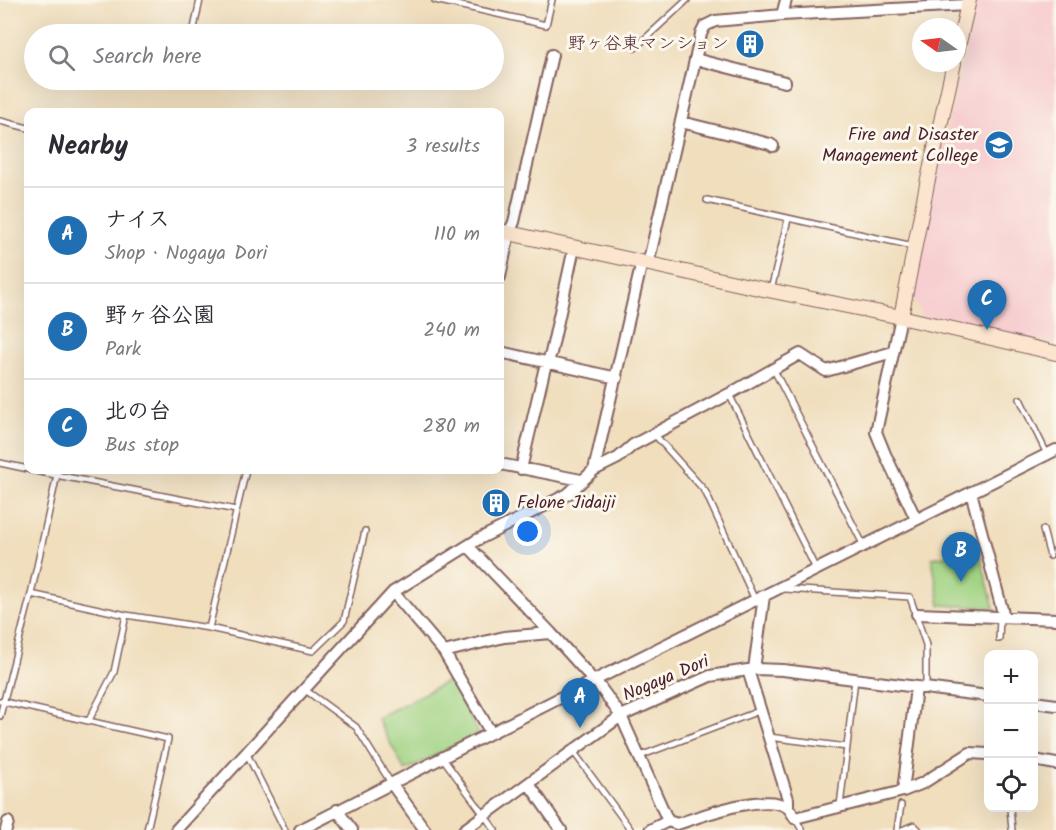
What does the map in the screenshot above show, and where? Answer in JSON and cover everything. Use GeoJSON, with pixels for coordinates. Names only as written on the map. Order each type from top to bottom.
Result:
{"type":"FeatureCollection","features":[{"type":"Feature","properties":{"kind":"street"},"geometry":{"type":"LineString","coordinates":[[782,15],[786,0]]}},
{"type":"Feature","properties":{"kind":"street"},"geometry":{"type":"LineString","coordinates":[[594,470],[701,34],[705,26],[715,21],[782,15],[968,3],[965,18]]}},
{"type":"Feature","properties":{"kind":"street"},"geometry":{"type":"LineString","coordinates":[[504,232],[514,222],[552,55]]}},
{"type":"Feature","properties":{"kind":"street"},"geometry":{"type":"LineString","coordinates":[[696,59],[785,82]]}},
{"type":"Feature","properties":{"kind":"street"},"geometry":{"type":"LineString","coordinates":[[916,519],[876,432],[952,72]]}},
{"type":"Feature","properties":{"kind":"street"},"geometry":{"type":"LineString","coordinates":[[681,122],[773,146]]}},
{"type":"Feature","properties":{"kind":"street"},"geometry":{"type":"LineString","coordinates":[[504,232],[1056,353]]}},
{"type":"Feature","properties":{"kind":"street"},"geometry":{"type":"LineString","coordinates":[[521,469],[574,248]]}},
{"type":"Feature","properties":{"kind":"street"},"geometry":{"type":"LineString","coordinates":[[176,830],[393,592],[492,532],[568,494],[594,470],[618,458],[633,445],[800,354],[825,371],[893,352]]}},
{"type":"Feature","properties":{"kind":"street"},"geometry":{"type":"LineString","coordinates":[[504,353],[616,378]]}},
{"type":"Feature","properties":{"kind":"street"},"geometry":{"type":"LineString","coordinates":[[300,830],[1052,452]]}},
{"type":"Feature","properties":{"kind":"street"},"geometry":{"type":"LineString","coordinates":[[504,465],[581,480]]}},
{"type":"Feature","properties":{"kind":"street"},"geometry":{"type":"LineString","coordinates":[[971,492],[1002,616]]}},
{"type":"Feature","properties":{"kind":"street"},"geometry":{"type":"LineString","coordinates":[[468,546],[588,674],[621,716],[675,825]]}},
{"type":"Feature","properties":{"kind":"street"},"geometry":{"type":"LineString","coordinates":[[393,592],[444,652],[491,733]]}},
{"type":"Feature","properties":{"kind":"street"},"geometry":{"type":"LineString","coordinates":[[760,598],[751,669],[759,711],[788,799],[788,807],[795,819],[903,791],[923,783],[970,753],[984,754]]}},
{"type":"Feature","properties":{"kind":"street"},"geometry":{"type":"LineString","coordinates":[[917,614],[1056,619]]}},
{"type":"Feature","properties":{"kind":"street"},"geometry":{"type":"LineString","coordinates":[[444,652],[504,637],[551,633]]}},
{"type":"Feature","properties":{"kind":"street","name":"Nogaya Dori"},"geometry":{"type":"LineString","coordinates":[[464,830],[621,716],[697,681],[722,673],[751,669],[783,670],[984,696]]}},
{"type":"Feature","properties":{"kind":"street"},"geometry":{"type":"LineString","coordinates":[[903,791],[921,688]]}},
{"type":"Feature","properties":{"kind":"street"},"geometry":{"type":"LineString","coordinates":[[1038,703],[1056,705]]}},
{"type":"Feature","properties":{"kind":"street"},"geometry":{"type":"LineString","coordinates":[[1038,761],[1056,764]]}},
{"type":"Feature","properties":{"kind":"street"},"geometry":{"type":"LineString","coordinates":[[391,783],[425,830]]}},
{"type":"Feature","properties":{"kind":"street"},"geometry":{"type":"LineString","coordinates":[[530,783],[561,830]]}},
{"type":"Feature","properties":{"kind":"street"},"geometry":{"type":"LineString","coordinates":[[650,830],[675,825],[738,805],[773,802],[788,807]]}},
{"type":"Feature","properties":{"kind":"street"},"geometry":{"type":"LineString","coordinates":[[337,810],[352,830]]}},
{"type":"Feature","properties":{"kind":"lane"},"geometry":{"type":"LineString","coordinates":[[195,24],[200,0]]}},
{"type":"Feature","properties":{"kind":"lane"},"geometry":{"type":"LineString","coordinates":[[435,0],[546,26],[552,0]]}},
{"type":"Feature","properties":{"kind":"lane"},"geometry":{"type":"LineString","coordinates":[[635,48],[687,0]]}},
{"type":"Feature","properties":{"kind":"lane"},"geometry":{"type":"LineString","coordinates":[[0,121],[24,127]]}},
{"type":"Feature","properties":{"kind":"lane"},"geometry":{"type":"LineString","coordinates":[[707,200],[914,246]]}},
{"type":"Feature","properties":{"kind":"lane"},"geometry":{"type":"LineString","coordinates":[[771,291],[788,219]]}},
{"type":"Feature","properties":{"kind":"lane"},"geometry":{"type":"LineString","coordinates":[[774,370],[864,546]]}},
{"type":"Feature","properties":{"kind":"lane"},"geometry":{"type":"LineString","coordinates":[[729,394],[816,569]]}},
{"type":"Feature","properties":{"kind":"lane"},"geometry":{"type":"LineString","coordinates":[[1020,399],[1052,452]]}},
{"type":"Feature","properties":{"kind":"lane"},"geometry":{"type":"LineString","coordinates":[[655,435],[705,491],[760,598]]}},
{"type":"Feature","properties":{"kind":"lane"},"geometry":{"type":"LineString","coordinates":[[0,463],[24,468]]}},
{"type":"Feature","properties":{"kind":"lane"},"geometry":{"type":"LineString","coordinates":[[0,716],[31,594],[57,474]]}},
{"type":"Feature","properties":{"kind":"lane"},"geometry":{"type":"LineString","coordinates":[[62,474],[236,510]]}},
{"type":"Feature","properties":{"kind":"lane"},"geometry":{"type":"LineString","coordinates":[[209,628],[245,474]]}},
{"type":"Feature","properties":{"kind":"lane"},"geometry":{"type":"LineString","coordinates":[[1043,530],[1050,556]]}},
{"type":"Feature","properties":{"kind":"lane"},"geometry":{"type":"LineString","coordinates":[[31,594],[126,615],[209,628],[313,651],[344,621],[366,531]]}},
{"type":"Feature","properties":{"kind":"lane"},"geometry":{"type":"LineString","coordinates":[[1048,544],[1056,543]]}},
{"type":"Feature","properties":{"kind":"lane"},"geometry":{"type":"LineString","coordinates":[[779,588],[910,597],[926,645],[921,688]]}},
{"type":"Feature","properties":{"kind":"lane"},"geometry":{"type":"LineString","coordinates":[[89,720],[114,672],[126,615]]}},
{"type":"Feature","properties":{"kind":"lane"},"geometry":{"type":"LineString","coordinates":[[999,639],[1002,616]]}},
{"type":"Feature","properties":{"kind":"lane"},"geometry":{"type":"LineString","coordinates":[[840,806],[855,679]]}},
{"type":"Feature","properties":{"kind":"lane"},"geometry":{"type":"LineString","coordinates":[[304,689],[356,727],[391,783]]}},
{"type":"Feature","properties":{"kind":"lane"},"geometry":{"type":"LineString","coordinates":[[2,701],[168,739],[147,830]]}},
{"type":"Feature","properties":{"kind":"lane"},"geometry":{"type":"LineString","coordinates":[[640,756],[759,711]]}},
{"type":"Feature","properties":{"kind":"lane"},"geometry":{"type":"LineString","coordinates":[[769,737],[847,747]]}},
{"type":"Feature","properties":{"kind":"lane"},"geometry":{"type":"LineString","coordinates":[[573,751],[631,830]]}},
{"type":"Feature","properties":{"kind":"lane"},"geometry":{"type":"LineString","coordinates":[[246,753],[285,830]]}},
{"type":"Feature","properties":{"kind":"lane"},"geometry":{"type":"LineString","coordinates":[[442,757],[495,830]]}},
{"type":"Feature","properties":{"kind":"lane"},"geometry":{"type":"LineString","coordinates":[[897,830],[901,805]]}},
{"type":"Feature","properties":{"kind":"lane"},"geometry":{"type":"LineString","coordinates":[[1010,812],[1012,830]]}},
{"type":"Feature","properties":{"kind":"lane"},"geometry":{"type":"LineString","coordinates":[[795,819],[802,830]]}},
{"type":"Feature","properties":{"kind":"lane"},"geometry":{"type":"LineString","coordinates":[[902,830],[914,825],[919,830]]}},
{"type":"Feature","properties":{"kind":"shaded area","name":"Fire and Disaster Management College"},"geometry":{"type":"Polygon","coordinates":[[[977,0],[1056,0],[1056,344],[922,316],[909,289],[960,72],[966,72],[966,47],[977,0]]]}},
{"type":"Feature","properties":{"kind":"green space"},"geometry":{"type":"Polygon","coordinates":[[[979,551],[994,608],[940,605],[932,558],[979,551]]]}},
{"type":"Feature","properties":{"kind":"green space"},"geometry":{"type":"Polygon","coordinates":[[[450,680],[478,733],[405,771],[377,718],[450,680]]]}},
{"type":"Feature","properties":{"kind":"place","name":"野ヶ谷東マンション"},"geometry":{"type":"Point","coordinates":[750,44]}},
{"type":"Feature","properties":{"kind":"place","name":"Fire and Disaster Management College"},"geometry":{"type":"Point","coordinates":[999,145]}},
{"type":"Feature","properties":{"kind":"place","name":"北の台"},"geometry":{"type":"Point","coordinates":[987,330]}},
{"type":"Feature","properties":{"kind":"place","name":"Felone Jidaiji"},"geometry":{"type":"Point","coordinates":[496,503]}},
{"type":"Feature","properties":{"kind":"place","name":"野ヶ谷公園"},"geometry":{"type":"Point","coordinates":[961,582]}},
{"type":"Feature","properties":{"kind":"place","name":"ナイス"},"geometry":{"type":"Point","coordinates":[580,728]}}]}
